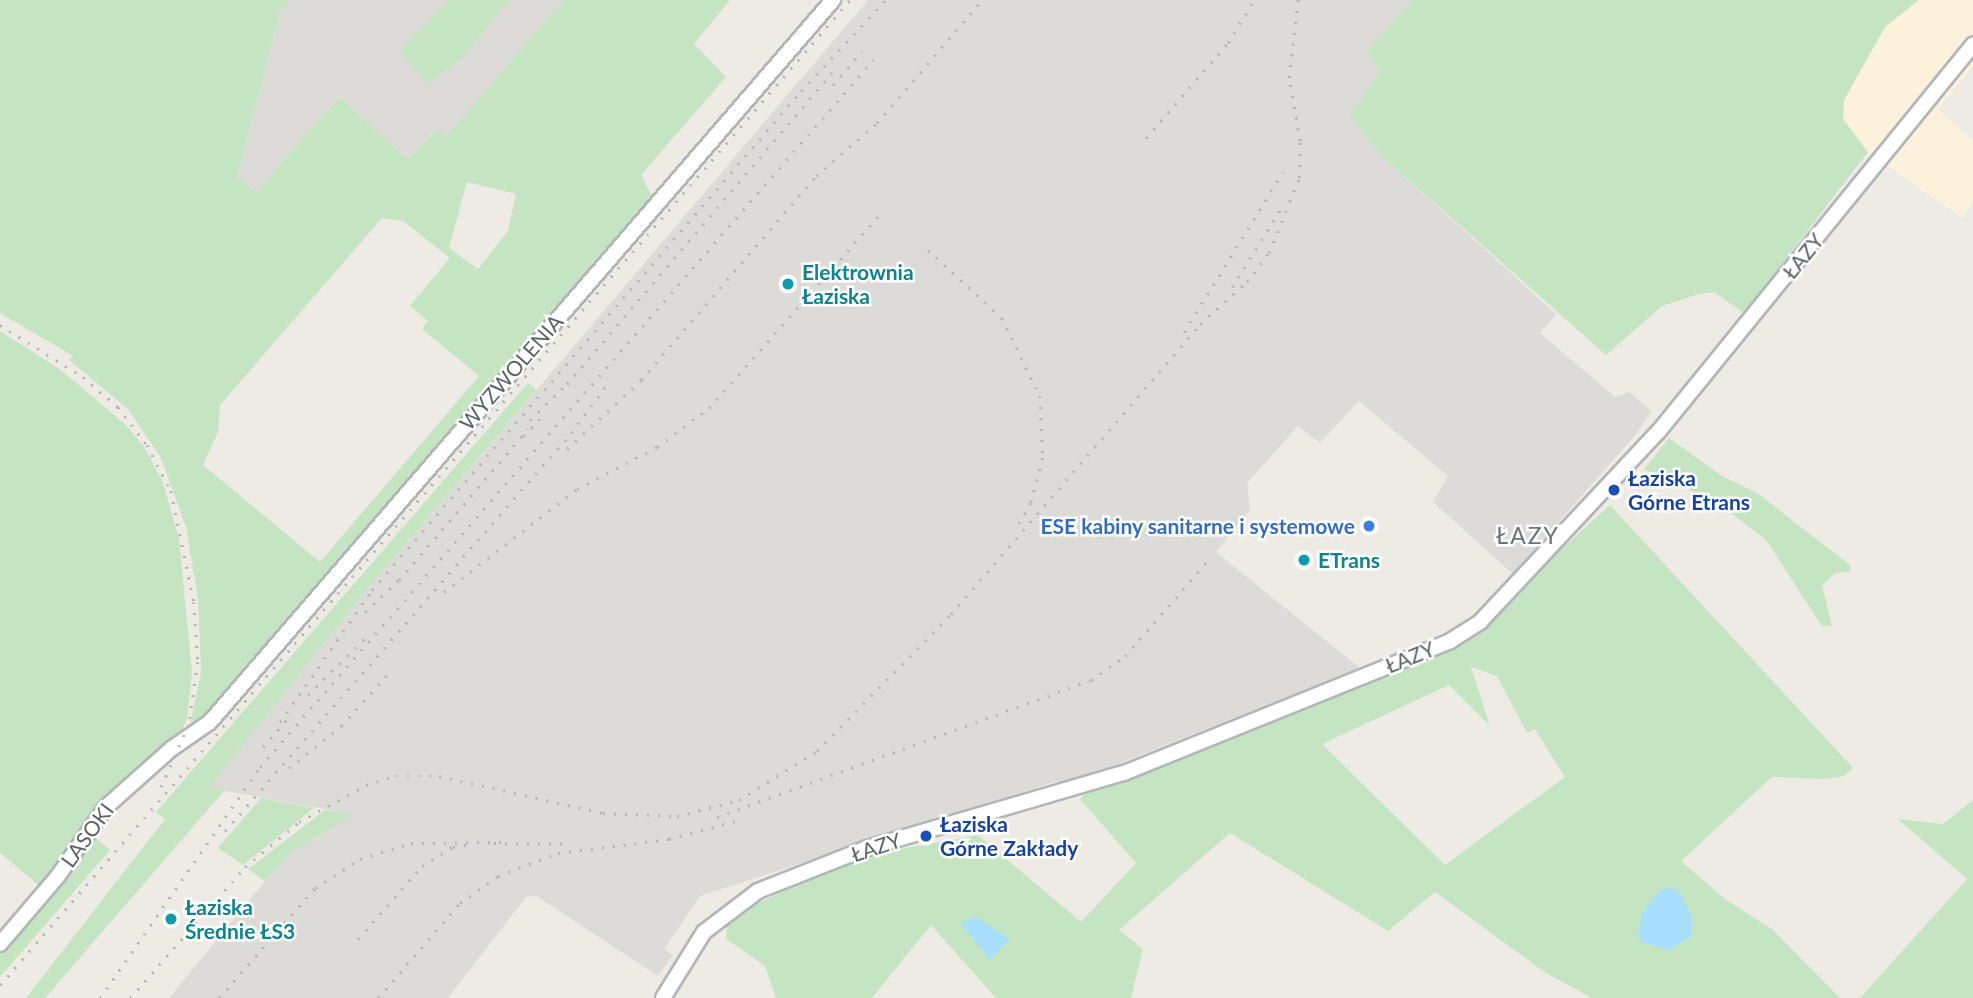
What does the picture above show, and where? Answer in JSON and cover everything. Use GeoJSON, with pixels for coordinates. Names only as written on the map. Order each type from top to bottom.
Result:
{"type":"FeatureCollection","features":[{"type":"Feature","properties":{"kind":"street","name":"WYZWOLENIA"},"geometry":{"type":"LineString","coordinates":[[185,738],[210,722],[833,0]]}},
{"type":"Feature","properties":{"kind":"street","name":"ŁAZY"},"geometry":{"type":"LineString","coordinates":[[663,998],[704,932],[758,891],[867,848],[1124,773],[1450,641],[1480,622],[1663,426],[1973,44]]}},
{"type":"Feature","properties":{"kind":"street","name":"LASOKI"},"geometry":{"type":"LineString","coordinates":[[0,943],[58,876],[106,807],[185,738]]}},
{"type":"Feature","properties":{"kind":"shaded area"},"geometry":{"type":"Polygon","coordinates":[[[290,0],[564,0],[446,138],[436,130],[407,159],[340,97],[256,192],[237,177],[280,12],[290,0]]]}},
{"type":"Feature","properties":{"kind":"shaded area"},"geometry":{"type":"Polygon","coordinates":[[[868,0],[1412,0],[1366,54],[1381,70],[1383,157],[1556,314],[1540,333],[1615,397],[1629,392],[1651,411],[1637,433],[1513,574],[1433,502],[1448,476],[1359,401],[1320,443],[1298,426],[1247,483],[1250,510],[1216,552],[1360,668],[1060,787],[1057,781],[700,896],[664,949],[673,955],[658,976],[536,896],[526,897],[448,998],[169,998],[265,881],[296,849],[352,814],[209,788],[359,599],[868,0]]]}},
{"type":"Feature","properties":{"kind":"shaded area"},"geometry":{"type":"Polygon","coordinates":[[[1919,0],[1973,0],[1973,66],[1938,109],[1973,141],[1973,203],[1962,218],[1868,152],[1843,119],[1844,100],[1885,27],[1919,0]]]}},
{"type":"Feature","properties":{"kind":"green space"},"geometry":{"type":"Polygon","coordinates":[[[0,0],[290,0],[280,12],[237,177],[256,192],[340,97],[407,159],[437,130],[446,137],[564,0],[730,0],[694,44],[726,77],[641,175],[654,200],[533,342],[483,389],[424,467],[224,701],[189,731],[201,671],[198,599],[186,527],[161,458],[129,410],[69,360],[73,356],[0,313],[0,0]],[[467,182],[449,248],[478,269],[508,231],[516,194],[467,182]],[[382,218],[220,405],[218,432],[203,465],[320,562],[479,376],[422,329],[428,321],[410,306],[450,258],[403,221],[382,218]]]}},
{"type":"Feature","properties":{"kind":"green space"},"geometry":{"type":"Polygon","coordinates":[[[449,0],[509,0],[460,60],[428,83],[399,51],[449,0]]]}},
{"type":"Feature","properties":{"kind":"green space"},"geometry":{"type":"Polygon","coordinates":[[[1412,0],[1919,0],[1885,27],[1844,100],[1843,119],[1868,152],[1744,313],[1714,292],[1699,294],[1662,306],[1606,355],[1383,157],[1350,115],[1381,70],[1366,54],[1412,0]]]}},
{"type":"Feature","properties":{"kind":"green space"},"geometry":{"type":"Polygon","coordinates":[[[0,331],[61,370],[127,426],[144,447],[162,480],[179,538],[192,673],[187,718],[180,736],[104,801],[41,887],[0,853],[0,331]]]}},
{"type":"Feature","properties":{"kind":"green space"},"geometry":{"type":"Polygon","coordinates":[[[528,383],[536,390],[359,599],[210,787],[224,791],[45,998],[26,998],[165,819],[156,812],[528,383]]]}},
{"type":"Feature","properties":{"kind":"green space"},"geometry":{"type":"Polygon","coordinates":[[[1669,438],[1722,476],[1757,493],[1850,565],[1850,572],[1835,573],[1822,585],[1832,626],[1822,626],[1766,540],[1719,504],[1644,469],[1669,438]]]}},
{"type":"Feature","properties":{"kind":"green space"},"geometry":{"type":"Polygon","coordinates":[[[1610,505],[1853,768],[1844,776],[1824,779],[1772,777],[1681,861],[1726,900],[1772,929],[1840,998],[1592,998],[1546,973],[1435,892],[1388,931],[1230,833],[1119,930],[1143,949],[1131,998],[996,998],[931,925],[872,998],[776,998],[765,966],[726,939],[728,917],[857,857],[978,835],[1081,922],[1136,863],[1080,799],[1088,791],[1462,640],[1610,505]],[[1471,667],[1490,726],[1449,685],[1322,744],[1445,865],[1565,777],[1535,729],[1527,733],[1497,676],[1471,667]]]}},
{"type":"Feature","properties":{"kind":"green space"},"geometry":{"type":"Polygon","coordinates":[[[261,798],[314,808],[243,865],[218,848],[261,798]]]}},
{"type":"Feature","properties":{"kind":"green space"},"geometry":{"type":"Polygon","coordinates":[[[1973,800],[1973,998],[1860,998],[1967,879],[1898,819],[1943,824],[1973,800]]]}},
{"type":"Feature","properties":{"kind":"green space"},"geometry":{"type":"Polygon","coordinates":[[[325,810],[354,814],[296,849],[265,881],[248,869],[325,810]]]}},
{"type":"Feature","properties":{"kind":"green space"},"geometry":{"type":"Polygon","coordinates":[[[92,835],[110,850],[0,977],[0,952],[65,876],[92,835]]]}},
{"type":"Feature","properties":{"kind":"water"},"geometry":{"type":"Polygon","coordinates":[[[1661,889],[1679,891],[1691,915],[1691,937],[1669,950],[1641,942],[1638,936],[1642,913],[1661,889]]]}},
{"type":"Feature","properties":{"kind":"water"},"geometry":{"type":"Polygon","coordinates":[[[975,916],[1010,939],[990,960],[961,924],[975,916]]]}},
{"type":"Feature","properties":{"kind":"railway"},"geometry":{"type":"LineString","coordinates":[[0,985],[850,0]]}},
{"type":"Feature","properties":{"kind":"railway"},"geometry":{"type":"LineString","coordinates":[[280,722],[372,590],[801,91],[886,0]]}},
{"type":"Feature","properties":{"kind":"railway"},"geometry":{"type":"LineString","coordinates":[[567,449],[641,380],[816,176],[877,123],[982,0]]}},
{"type":"Feature","properties":{"kind":"railway"},"geometry":{"type":"LineString","coordinates":[[1146,138],[1228,43],[1254,0]]}},
{"type":"Feature","properties":{"kind":"railway"},"geometry":{"type":"LineString","coordinates":[[130,998],[245,867],[299,822],[366,785],[396,776],[439,776],[603,813],[677,816],[739,800],[817,751],[951,614],[1200,324],[1247,282],[1269,253],[1299,178],[1300,141],[1289,78],[1298,0]]}},
{"type":"Feature","properties":{"kind":"railway"},"geometry":{"type":"LineString","coordinates":[[833,85],[862,51]]}},
{"type":"Feature","properties":{"kind":"railway"},"geometry":{"type":"LineString","coordinates":[[100,998],[260,767],[873,60]]}},
{"type":"Feature","properties":{"kind":"railway"},"geometry":{"type":"LineString","coordinates":[[530,420],[567,384],[835,69]]}},
{"type":"Feature","properties":{"kind":"railway"},"geometry":{"type":"LineString","coordinates":[[1184,332],[1283,172]]}},
{"type":"Feature","properties":{"kind":"railway"},"geometry":{"type":"LineString","coordinates":[[1232,287],[1282,207]]}},
{"type":"Feature","properties":{"kind":"railway"},"geometry":{"type":"LineString","coordinates":[[444,592],[577,489],[657,447],[709,408],[880,214]]}},
{"type":"Feature","properties":{"kind":"railway"},"geometry":{"type":"LineString","coordinates":[[928,250],[1002,318],[1040,396],[1043,458],[1031,503],[1017,527]]}},
{"type":"Feature","properties":{"kind":"railway"},"geometry":{"type":"LineString","coordinates":[[0,325],[83,377],[118,407],[147,445],[171,491],[194,602],[198,662],[189,725],[161,788]]}},
{"type":"Feature","properties":{"kind":"railway"},"geometry":{"type":"LineString","coordinates":[[225,831],[571,433],[609,382]]}},
{"type":"Feature","properties":{"kind":"railway"},"geometry":{"type":"LineString","coordinates":[[523,436],[543,416]]}},
{"type":"Feature","properties":{"kind":"railway"},"geometry":{"type":"LineString","coordinates":[[365,612],[399,580],[528,429]]}},
{"type":"Feature","properties":{"kind":"railway"},"geometry":{"type":"LineString","coordinates":[[717,817],[1091,680],[1125,656],[1211,557]]}},
{"type":"Feature","properties":{"kind":"railway"},"geometry":{"type":"LineString","coordinates":[[308,695],[365,638]]}},
{"type":"Feature","properties":{"kind":"railway"},"geometry":{"type":"LineString","coordinates":[[289,768],[341,726],[388,674]]}},
{"type":"Feature","properties":{"kind":"railway"},"geometry":{"type":"LineString","coordinates":[[263,747],[290,716]]}},
{"type":"Feature","properties":{"kind":"railway"},"geometry":{"type":"LineString","coordinates":[[378,998],[460,903],[498,876],[558,853],[669,839],[735,821]]}},
{"type":"Feature","properties":{"kind":"railway"},"geometry":{"type":"LineString","coordinates":[[219,998],[315,888],[360,859],[411,843],[501,842]]}},
{"type":"Feature","properties":{"kind":"railway"},"geometry":{"type":"LineString","coordinates":[[494,843],[571,844]]}},
{"type":"Feature","properties":{"kind":"railway"},"geometry":{"type":"LineString","coordinates":[[358,939],[422,866],[453,847],[466,845]]}},
{"type":"Feature","properties":{"kind":"place","name":"Elektrownia Łaziska"},"geometry":{"type":"Point","coordinates":[788,284]}},
{"type":"Feature","properties":{"kind":"place","name":"Łaziska Górne Etrans"},"geometry":{"type":"Point","coordinates":[1614,490]}},
{"type":"Feature","properties":{"kind":"place","name":"ESE kabiny sanitarne i systemowe"},"geometry":{"type":"Point","coordinates":[1369,526]}},
{"type":"Feature","properties":{"kind":"place","name":"ETrans"},"geometry":{"type":"Point","coordinates":[1304,560]}},
{"type":"Feature","properties":{"kind":"place","name":"Łaziska Górne Zakłady"},"geometry":{"type":"Point","coordinates":[926,836]}},
{"type":"Feature","properties":{"kind":"place","name":"Łaziska Średnie ŁS3"},"geometry":{"type":"Point","coordinates":[171,919]}},
{"type":"Feature","properties":{"kind":"district","name":"ŁAZY"},"geometry":{"type":"Point","coordinates":[1528,535]}}]}
